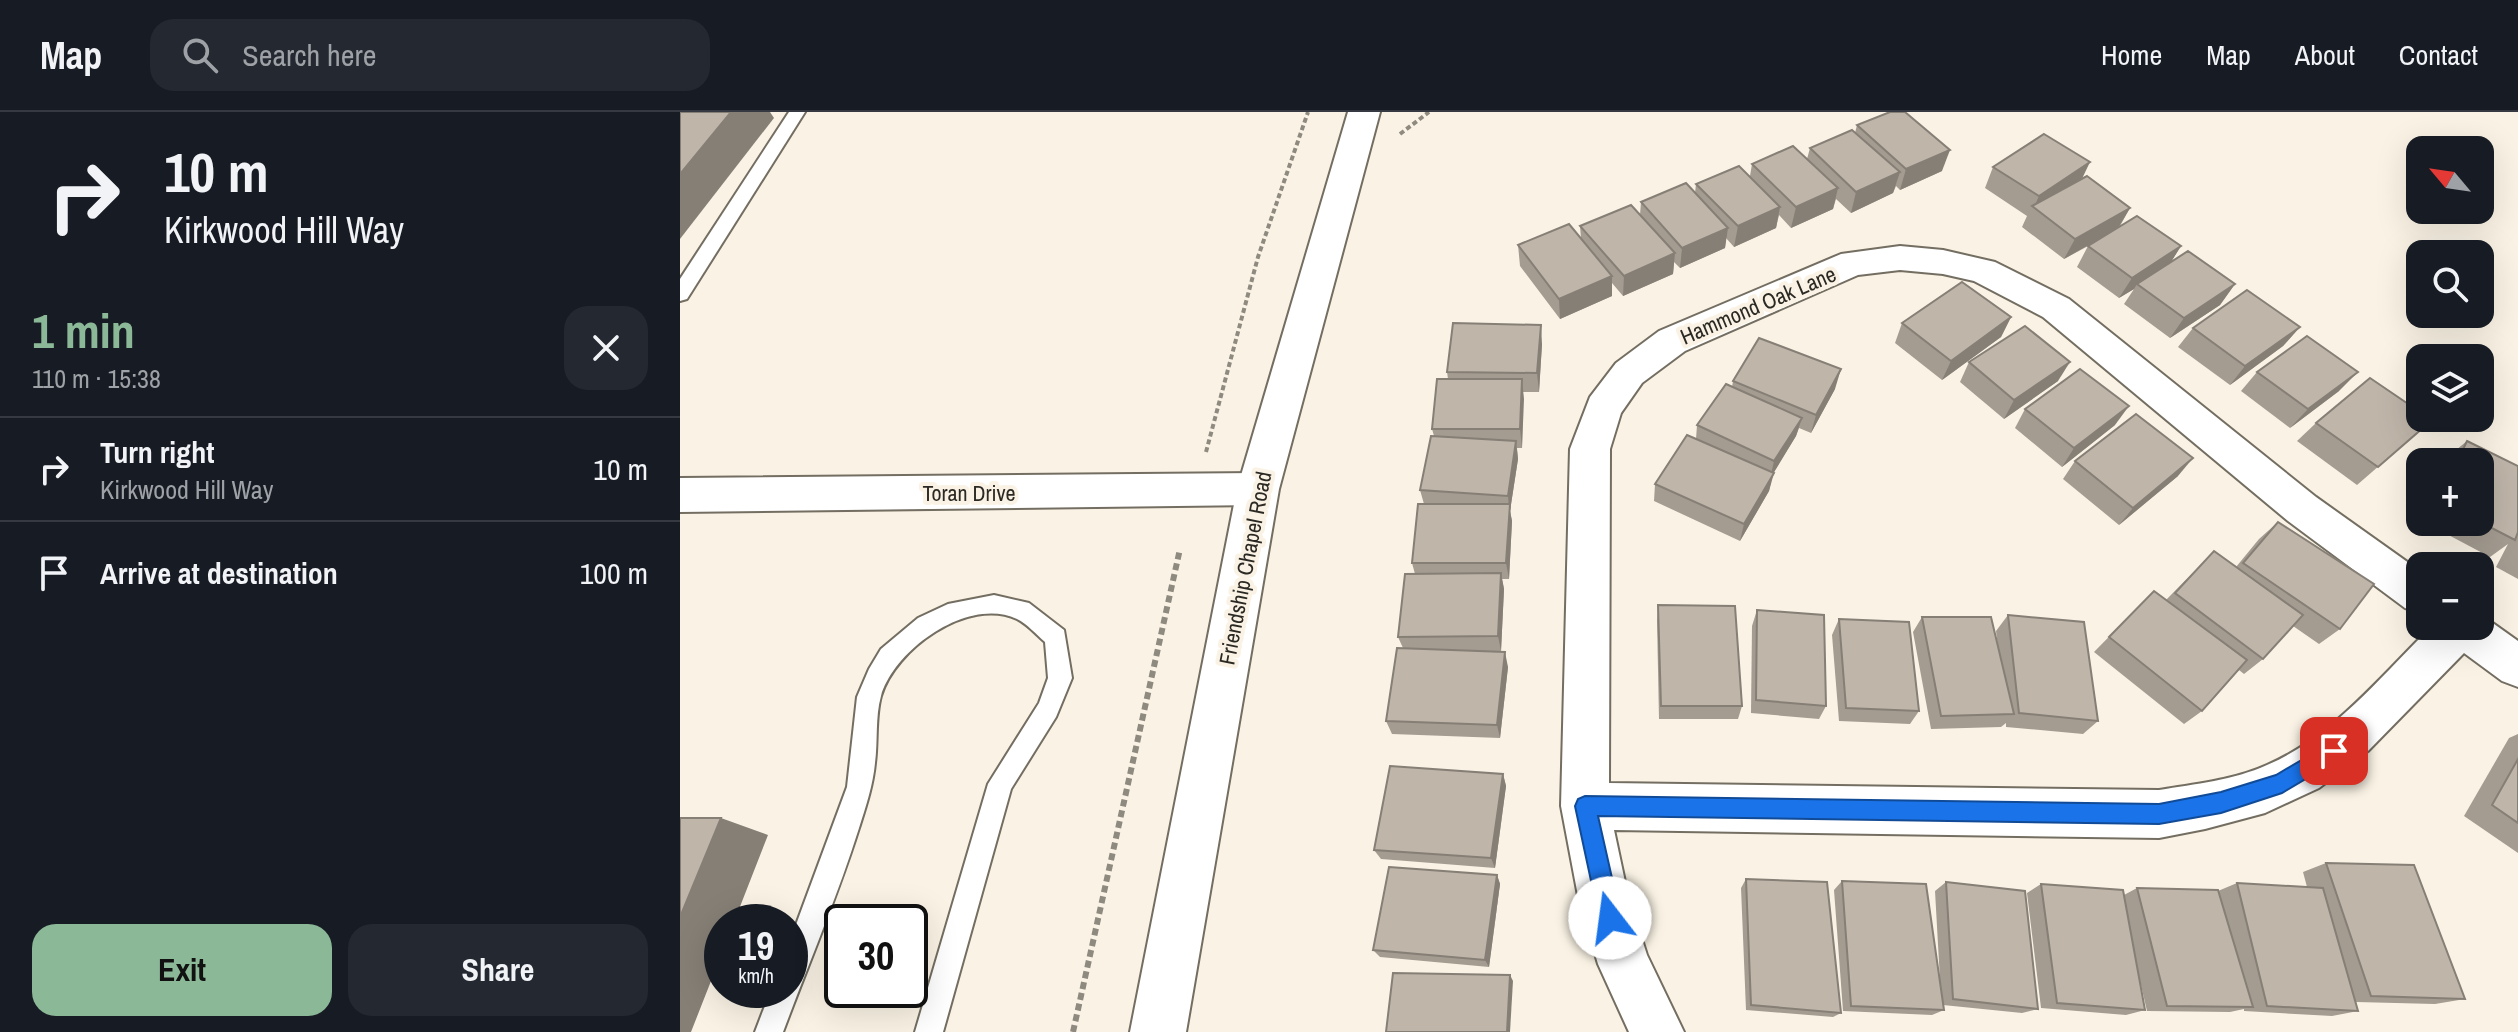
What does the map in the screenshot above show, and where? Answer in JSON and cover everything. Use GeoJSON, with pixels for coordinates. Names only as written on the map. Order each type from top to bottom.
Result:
{"type":"FeatureCollection","features":[{"type":"Feature","properties":{"kind":"street","name":"Friendship Chapel Road"},"geometry":{"type":"LineString","coordinates":[[1158,1032],[1258,489],[1381,123]]}},
{"type":"Feature","properties":{"kind":"street","name":"Hammond Oak Lane"},"geometry":{"type":"LineString","coordinates":[[1657,1032],[1624,964],[1603,896],[1585,806],[1590,449],[1603,408],[1629,373],[1672,341],[1853,263],[1900,258],[1943,262],[1983,271],[2056,308],[2302,509],[2406,585]]}},
{"type":"Feature","properties":{"kind":"street","name":"Toran Drive"},"geometry":{"type":"LineString","coordinates":[[680,495],[1258,489]]}},
{"type":"Feature","properties":{"kind":"street"},"geometry":{"type":"LineString","coordinates":[[1585,806],[2159,814],[2221,803],[2282,783],[2334,751],[2448,640]]}},
{"type":"Feature","properties":{"kind":"street"},"geometry":{"type":"LineString","coordinates":[[2481,640],[2518,667]]}},
{"type":"Feature","properties":{"kind":"lane"},"geometry":{"type":"LineString","coordinates":[[680,294],[797,112]]}},
{"type":"Feature","properties":{"kind":"lane"},"geometry":{"type":"LineString","coordinates":[[808,927],[859,787],[867,742],[869,697],[886,658],[916,632],[961,609],[995,604],[1020,609],[1056,637],[1060,678],[1048,709],[1000,784],[929,1032]]}},
{"type":"Feature","properties":{"kind":"lane"},"geometry":{"type":"LineString","coordinates":[[769,1032],[778,1008]]}},
{"type":"Feature","properties":{"kind":"path"},"geometry":{"type":"LineString","coordinates":[[1204,459],[1258,257],[1308,112]]}},
{"type":"Feature","properties":{"kind":"path"},"geometry":{"type":"LineString","coordinates":[[1381,123],[1429,112]]}},
{"type":"Feature","properties":{"kind":"path"},"geometry":{"type":"LineString","coordinates":[[1073,1032],[1180,549]]}},
{"type":"Feature","properties":{"kind":"building"},"geometry":{"type":"Polygon","coordinates":[[[680,112],[731,112],[680,174],[680,112]]]}},
{"type":"Feature","properties":{"kind":"building"},"geometry":{"type":"Polygon","coordinates":[[[1890,112],[1905,112],[1950,150],[1906,169],[1857,125],[1890,112]]]}},
{"type":"Feature","properties":{"kind":"building"},"geometry":{"type":"Polygon","coordinates":[[[1852,130],[1900,172],[1856,192],[1810,148],[1852,130]]]}},
{"type":"Feature","properties":{"kind":"building"},"geometry":{"type":"Polygon","coordinates":[[[2044,134],[2090,162],[2039,196],[1993,167],[2044,134]]]}},
{"type":"Feature","properties":{"kind":"building"},"geometry":{"type":"Polygon","coordinates":[[[1793,146],[1838,188],[1796,207],[1752,164],[1793,146]]]}},
{"type":"Feature","properties":{"kind":"building"},"geometry":{"type":"Polygon","coordinates":[[[1739,166],[1780,207],[1738,226],[1696,184],[1739,166]]]}},
{"type":"Feature","properties":{"kind":"building"},"geometry":{"type":"Polygon","coordinates":[[[2087,176],[2130,208],[2075,239],[2032,206],[2087,176]]]}},
{"type":"Feature","properties":{"kind":"building"},"geometry":{"type":"Polygon","coordinates":[[[1686,183],[1728,228],[1682,248],[1641,202],[1686,183]]]}},
{"type":"Feature","properties":{"kind":"building"},"geometry":{"type":"Polygon","coordinates":[[[1631,205],[1675,253],[1624,276],[1580,226],[1631,205]]]}},
{"type":"Feature","properties":{"kind":"building"},"geometry":{"type":"Polygon","coordinates":[[[2137,216],[2181,246],[2132,278],[2088,246],[2137,216]]]}},
{"type":"Feature","properties":{"kind":"building"},"geometry":{"type":"Polygon","coordinates":[[[1569,224],[1612,276],[1559,299],[1518,245],[1569,224]]]}},
{"type":"Feature","properties":{"kind":"building"},"geometry":{"type":"Polygon","coordinates":[[[2188,251],[2235,284],[2184,318],[2137,284],[2188,251]]]}},
{"type":"Feature","properties":{"kind":"building"},"geometry":{"type":"Polygon","coordinates":[[[1962,282],[2011,317],[1951,361],[1902,323],[1962,282]]]}},
{"type":"Feature","properties":{"kind":"building"},"geometry":{"type":"Polygon","coordinates":[[[2247,290],[2300,327],[2245,366],[2193,328],[2247,290]]]}},
{"type":"Feature","properties":{"kind":"building"},"geometry":{"type":"Polygon","coordinates":[[[1453,323],[1541,325],[1537,373],[1447,372],[1453,323]]]}},
{"type":"Feature","properties":{"kind":"building"},"geometry":{"type":"Polygon","coordinates":[[[2025,326],[2070,362],[2014,400],[1969,362],[2025,326]]]}},
{"type":"Feature","properties":{"kind":"building"},"geometry":{"type":"Polygon","coordinates":[[[2307,336],[2358,372],[2308,409],[2257,372],[2307,336]]]}},
{"type":"Feature","properties":{"kind":"building"},"geometry":{"type":"Polygon","coordinates":[[[1759,338],[1841,369],[1816,415],[1733,381],[1759,338]]]}},
{"type":"Feature","properties":{"kind":"building"},"geometry":{"type":"Polygon","coordinates":[[[2080,369],[2129,406],[2074,448],[2025,409],[2080,369]]]}},
{"type":"Feature","properties":{"kind":"building"},"geometry":{"type":"Polygon","coordinates":[[[2370,378],[2406,402],[2406,432],[2418,432],[2378,467],[2316,423],[2370,378]]]}},
{"type":"Feature","properties":{"kind":"building"},"geometry":{"type":"Polygon","coordinates":[[[1437,379],[1522,379],[1520,429],[1432,429],[1437,379]]]}},
{"type":"Feature","properties":{"kind":"building"},"geometry":{"type":"Polygon","coordinates":[[[1726,384],[1802,418],[1774,461],[1697,425],[1726,384]]]}},
{"type":"Feature","properties":{"kind":"building"},"geometry":{"type":"Polygon","coordinates":[[[2136,414],[2193,458],[2133,508],[2075,461],[2136,414]]]}},
{"type":"Feature","properties":{"kind":"building"},"geometry":{"type":"Polygon","coordinates":[[[1687,435],[1774,473],[1744,524],[1655,484],[1687,435]]]}},
{"type":"Feature","properties":{"kind":"building"},"geometry":{"type":"Polygon","coordinates":[[[1431,436],[1516,441],[1508,496],[1420,490],[1431,436]]]}},
{"type":"Feature","properties":{"kind":"building"},"geometry":{"type":"Polygon","coordinates":[[[2467,441],[2481,448],[2464,448],[2467,441]]]}},
{"type":"Feature","properties":{"kind":"building"},"geometry":{"type":"Polygon","coordinates":[[[2494,454],[2518,466],[2518,532],[2515,540],[2494,529],[2494,454]]]}},
{"type":"Feature","properties":{"kind":"building"},"geometry":{"type":"Polygon","coordinates":[[[1418,504],[1510,504],[1506,563],[1412,563],[1418,504]]]}},
{"type":"Feature","properties":{"kind":"building"},"geometry":{"type":"Polygon","coordinates":[[[2278,522],[2374,584],[2340,629],[2243,563],[2278,522]]]}},
{"type":"Feature","properties":{"kind":"building"},"geometry":{"type":"Polygon","coordinates":[[[2214,551],[2303,615],[2263,659],[2175,593],[2214,551]]]}},
{"type":"Feature","properties":{"kind":"building"},"geometry":{"type":"Polygon","coordinates":[[[1501,573],[1498,636],[1398,637],[1405,574],[1501,573]]]}},
{"type":"Feature","properties":{"kind":"building"},"geometry":{"type":"Polygon","coordinates":[[[2154,591],[2247,660],[2202,711],[2109,637],[2154,591]]]}},
{"type":"Feature","properties":{"kind":"building"},"geometry":{"type":"Polygon","coordinates":[[[1658,605],[1735,606],[1742,706],[1661,706],[1658,605]]]}},
{"type":"Feature","properties":{"kind":"building"},"geometry":{"type":"Polygon","coordinates":[[[1757,610],[1824,615],[1826,706],[1756,700],[1757,610]]]}},
{"type":"Feature","properties":{"kind":"building"},"geometry":{"type":"Polygon","coordinates":[[[2008,615],[2084,622],[2098,721],[2019,713],[2008,615]]]}},
{"type":"Feature","properties":{"kind":"building"},"geometry":{"type":"Polygon","coordinates":[[[1922,617],[1991,617],[2014,714],[1941,716],[1922,617]]]}},
{"type":"Feature","properties":{"kind":"building"},"geometry":{"type":"Polygon","coordinates":[[[1839,619],[1909,622],[1919,711],[1846,708],[1839,619]]]}},
{"type":"Feature","properties":{"kind":"building"},"geometry":{"type":"Polygon","coordinates":[[[1397,648],[1505,652],[1497,725],[1386,721],[1397,648]]]}},
{"type":"Feature","properties":{"kind":"building"},"geometry":{"type":"Polygon","coordinates":[[[2518,759],[2518,823],[2492,805],[2518,759]]]}},
{"type":"Feature","properties":{"kind":"building"},"geometry":{"type":"Polygon","coordinates":[[[1390,766],[1503,774],[1491,858],[1374,850],[1390,766]]]}},
{"type":"Feature","properties":{"kind":"building"},"geometry":{"type":"Polygon","coordinates":[[[680,818],[721,818],[680,917],[680,818]]]}},
{"type":"Feature","properties":{"kind":"building"},"geometry":{"type":"Polygon","coordinates":[[[2326,863],[2414,865],[2465,999],[2371,996],[2326,863]]]}},
{"type":"Feature","properties":{"kind":"building"},"geometry":{"type":"Polygon","coordinates":[[[1389,867],[1497,875],[1485,960],[1373,950],[1389,867]]]}},
{"type":"Feature","properties":{"kind":"building"},"geometry":{"type":"Polygon","coordinates":[[[1746,879],[1827,882],[1841,1013],[1751,1005],[1746,879]]]}},
{"type":"Feature","properties":{"kind":"building"},"geometry":{"type":"Polygon","coordinates":[[[1842,881],[1926,884],[1944,1010],[1851,1006],[1842,881]]]}},
{"type":"Feature","properties":{"kind":"building"},"geometry":{"type":"Polygon","coordinates":[[[1946,882],[2025,891],[2038,1009],[1953,999],[1946,882]]]}},
{"type":"Feature","properties":{"kind":"building"},"geometry":{"type":"Polygon","coordinates":[[[2237,883],[2323,888],[2358,1011],[2267,1006],[2237,883]]]}},
{"type":"Feature","properties":{"kind":"building"},"geometry":{"type":"Polygon","coordinates":[[[2041,884],[2123,890],[2145,1010],[2057,1003],[2041,884]]]}},
{"type":"Feature","properties":{"kind":"building"},"geometry":{"type":"Polygon","coordinates":[[[2137,888],[2218,890],[2253,1007],[2167,1006],[2137,888]]]}},
{"type":"Feature","properties":{"kind":"building"},"geometry":{"type":"Polygon","coordinates":[[[1393,973],[1510,975],[1507,1032],[1386,1032],[1393,973]]]}},
{"type":"Feature","properties":{"kind":"route"},"geometry":{"type":"LineString","coordinates":[[1610,918],[1585,806],[2159,814],[2221,803],[2282,783],[2334,751]]}}]}
